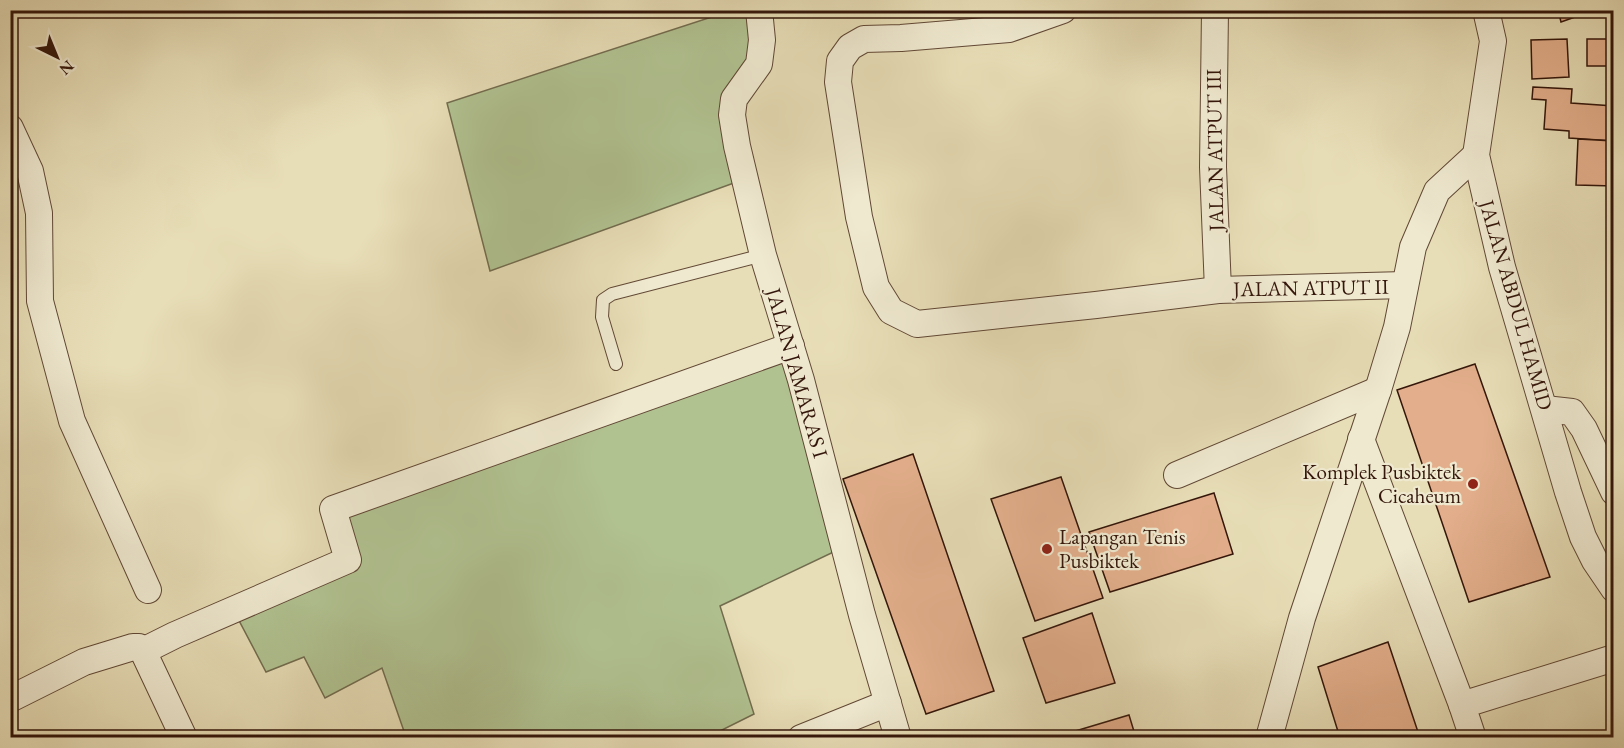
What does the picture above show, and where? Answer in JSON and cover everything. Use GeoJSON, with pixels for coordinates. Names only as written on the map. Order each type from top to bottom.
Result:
{"type":"FeatureCollection","features":[{"type":"Feature","properties":{"kind":"street","name":"JALAN JAMARAS I"},"geometry":{"type":"LineString","coordinates":[[759,10],[762,40],[759,64],[734,99],[732,115],[737,146],[763,255],[791,346],[862,615],[898,738]]}},
{"type":"Feature","properties":{"kind":"street","name":"JALAN ATPUT II"},"geometry":{"type":"LineString","coordinates":[[1063,10],[1009,29],[864,39],[850,47],[840,61],[838,82],[859,217],[876,287],[891,311],[917,324],[1218,290],[1405,285]]}},
{"type":"Feature","properties":{"kind":"street","name":"JALAN ATPUT III"},"geometry":{"type":"LineString","coordinates":[[1215,10],[1213,167],[1218,290]]}},
{"type":"Feature","properties":{"kind":"street","name":"JALAN ABDUL HAMID"},"geometry":{"type":"LineString","coordinates":[[1486,10],[1493,41],[1476,155],[1502,267],[1568,492],[1583,537],[1594,561],[1614,589]]}},
{"type":"Feature","properties":{"kind":"street"},"geometry":{"type":"LineString","coordinates":[[10,128],[30,171],[39,213],[40,301],[72,421],[148,590]]}},
{"type":"Feature","properties":{"kind":"street"},"geometry":{"type":"LineString","coordinates":[[1269,738],[1302,618],[1397,327],[1413,247],[1437,191],[1476,155]]}},
{"type":"Feature","properties":{"kind":"street"},"geometry":{"type":"LineString","coordinates":[[143,651],[176,634],[348,560],[333,509],[791,346]]}},
{"type":"Feature","properties":{"kind":"street"},"geometry":{"type":"LineString","coordinates":[[1177,475],[1378,390]]}},
{"type":"Feature","properties":{"kind":"street"},"geometry":{"type":"LineString","coordinates":[[1545,409],[1572,412],[1584,429],[1614,492]]}},
{"type":"Feature","properties":{"kind":"street"},"geometry":{"type":"LineString","coordinates":[[1361,439],[1473,738]]}},
{"type":"Feature","properties":{"kind":"street"},"geometry":{"type":"LineString","coordinates":[[10,699],[84,662],[139,647],[143,651],[184,738]]}},
{"type":"Feature","properties":{"kind":"street"},"geometry":{"type":"LineString","coordinates":[[1462,705],[1614,658]]}},
{"type":"Feature","properties":{"kind":"street"},"geometry":{"type":"LineString","coordinates":[[801,738],[888,702]]}},
{"type":"Feature","properties":{"kind":"lane"},"geometry":{"type":"LineString","coordinates":[[616,364],[602,317],[603,300],[612,294],[763,255]]}},
{"type":"Feature","properties":{"kind":"green space"},"geometry":{"type":"Polygon","coordinates":[[[730,11],[759,11],[762,40],[732,115],[745,179],[490,271],[447,103],[730,11]]]}},
{"type":"Feature","properties":{"kind":"green space"},"geometry":{"type":"Polygon","coordinates":[[[791,346],[844,547],[720,606],[754,714],[708,737],[406,737],[382,668],[325,698],[304,657],[266,672],[234,611],[348,560],[333,509],[791,346]]]}},
{"type":"Feature","properties":{"kind":"building"},"geometry":{"type":"Polygon","coordinates":[[[1558,10],[1595,10],[1561,22],[1558,10]]]}},
{"type":"Feature","properties":{"kind":"building"},"geometry":{"type":"Polygon","coordinates":[[[1567,39],[1569,77],[1532,79],[1531,40],[1567,39]]]}},
{"type":"Feature","properties":{"kind":"building"},"geometry":{"type":"Polygon","coordinates":[[[1587,39],[1614,39],[1614,66],[1587,66],[1587,39]]]}},
{"type":"Feature","properties":{"kind":"building"},"geometry":{"type":"Polygon","coordinates":[[[1533,87],[1572,89],[1571,103],[1614,106],[1614,141],[1569,138],[1569,131],[1544,129],[1546,100],[1532,99],[1533,87]]]}},
{"type":"Feature","properties":{"kind":"building"},"geometry":{"type":"Polygon","coordinates":[[[1578,139],[1614,141],[1614,186],[1576,185],[1578,139]]]}},
{"type":"Feature","properties":{"kind":"building","name":"Komplek Pusbiktek Cicaheum"},"geometry":{"type":"Polygon","coordinates":[[[1475,364],[1550,577],[1469,602],[1397,390],[1475,364]]]}},
{"type":"Feature","properties":{"kind":"building"},"geometry":{"type":"Polygon","coordinates":[[[913,454],[994,691],[926,714],[843,479],[913,454]]]}},
{"type":"Feature","properties":{"kind":"building","name":"Lapangan Tenis Pusbiktek"},"geometry":{"type":"Polygon","coordinates":[[[1061,477],[1103,598],[1035,621],[991,499],[1061,477]]]}},
{"type":"Feature","properties":{"kind":"building"},"geometry":{"type":"Polygon","coordinates":[[[1214,493],[1233,554],[1110,592],[1089,532],[1214,493]]]}},
{"type":"Feature","properties":{"kind":"building"},"geometry":{"type":"Polygon","coordinates":[[[1092,613],[1115,683],[1046,703],[1023,638],[1092,613]]]}},
{"type":"Feature","properties":{"kind":"building"},"geometry":{"type":"Polygon","coordinates":[[[1388,642],[1420,738],[1340,738],[1318,667],[1388,642]]]}},
{"type":"Feature","properties":{"kind":"building"},"geometry":{"type":"Polygon","coordinates":[[[1129,715],[1136,738],[1052,738],[1129,715]]]}},
{"type":"Feature","properties":{"kind":"place","name":"Komplek Pusbiktek Cicaheum"},"geometry":{"type":"Point","coordinates":[1473,484]}},
{"type":"Feature","properties":{"kind":"place","name":"Lapangan Tenis Pusbiktek"},"geometry":{"type":"Point","coordinates":[1047,549]}}]}
